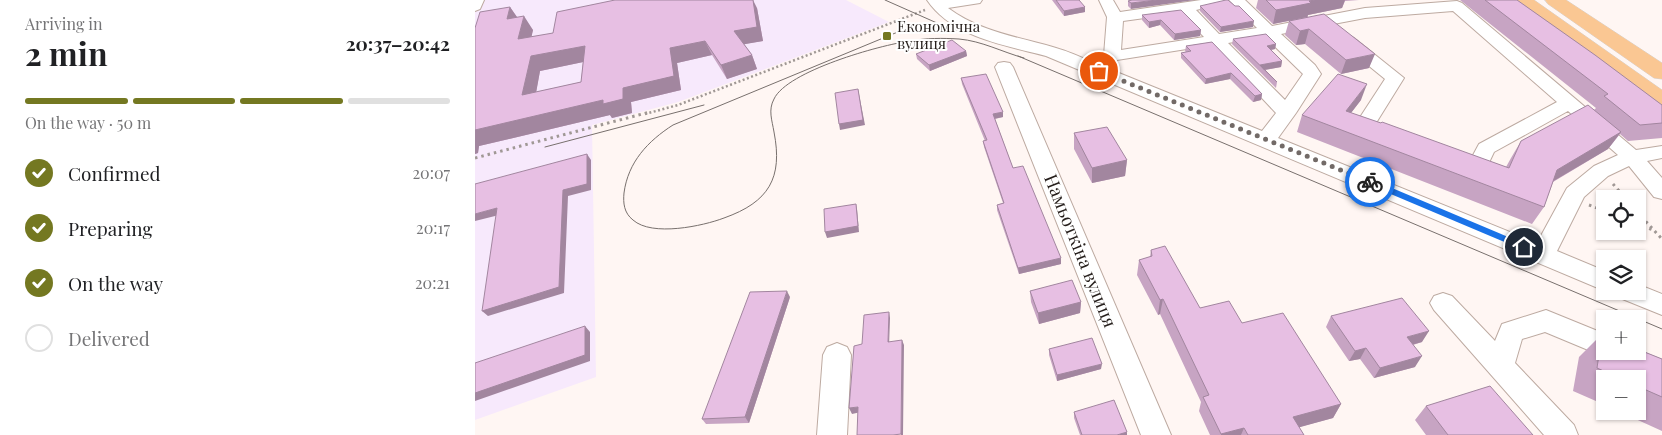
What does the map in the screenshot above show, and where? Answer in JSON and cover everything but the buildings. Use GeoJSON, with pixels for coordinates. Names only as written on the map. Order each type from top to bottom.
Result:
{"type":"FeatureCollection","features":[{"type":"Feature","properties":{"kind":"main road"},"geometry":{"type":"LineString","coordinates":[[1522,0],[1662,100]]}},
{"type":"Feature","properties":{"kind":"main road"},"geometry":{"type":"LineString","coordinates":[[1554,0],[1662,73]]}},
{"type":"Feature","properties":{"kind":"street"},"geometry":{"type":"LineString","coordinates":[[475,6],[477,0]]}},
{"type":"Feature","properties":{"kind":"street"},"geometry":{"type":"LineString","coordinates":[[935,3],[975,0]]}},
{"type":"Feature","properties":{"kind":"street"},"geometry":{"type":"LineString","coordinates":[[1099,71],[1112,56],[1115,17],[1106,0]]}},
{"type":"Feature","properties":{"kind":"street"},"geometry":{"type":"LineString","coordinates":[[1115,17],[1185,8],[1221,0]]}},
{"type":"Feature","properties":{"kind":"street"},"geometry":{"type":"LineString","coordinates":[[1236,0],[1270,31],[1312,74],[1287,113],[1267,139]]}},
{"type":"Feature","properties":{"kind":"street"},"geometry":{"type":"LineString","coordinates":[[1351,0],[1365,13]]}},
{"type":"Feature","properties":{"kind":"street"},"geometry":{"type":"LineString","coordinates":[[935,3],[948,16],[992,37],[1052,52],[1267,139],[1596,277]]}},
{"type":"Feature","properties":{"kind":"street"},"geometry":{"type":"LineString","coordinates":[[1112,56],[1270,31],[1365,13],[1457,6],[1632,157],[1662,192]]}},
{"type":"Feature","properties":{"kind":"street"},"geometry":{"type":"LineString","coordinates":[[1185,8],[1287,113]]}},
{"type":"Feature","properties":{"kind":"street"},"geometry":{"type":"LineString","coordinates":[[1323,21],[1395,78],[1365,125],[1399,138]]}},
{"type":"Feature","properties":{"kind":"street","name":"Намьоткіна вулиця"},"geometry":{"type":"LineString","coordinates":[[1004,68],[1156,435]]}},
{"type":"Feature","properties":{"kind":"street"},"geometry":{"type":"LineString","coordinates":[[1443,154],[1477,166],[1485,148],[1569,103]]}},
{"type":"Feature","properties":{"kind":"street"},"geometry":{"type":"LineString","coordinates":[[1543,254],[1575,193],[1601,171],[1632,157],[1662,152]]}},
{"type":"Feature","properties":{"kind":"street"},"geometry":{"type":"LineString","coordinates":[[1646,299],[1662,306]]}},
{"type":"Feature","properties":{"kind":"street"},"geometry":{"type":"LineString","coordinates":[[1443,303],[1563,435]]}},
{"type":"Feature","properties":{"kind":"street"},"geometry":{"type":"LineString","coordinates":[[1499,366],[1511,332],[1546,321],[1596,342]]}},
{"type":"Feature","properties":{"kind":"street"},"geometry":{"type":"LineString","coordinates":[[832,435],[837,355]]}},
{"type":"Feature","properties":{"kind":"path"},"geometry":{"type":"LineString","coordinates":[[475,158],[679,105],[906,17]]}},
{"type":"Feature","properties":{"kind":"path"},"geometry":{"type":"LineString","coordinates":[[1646,222],[1662,239]]}},
{"type":"Feature","properties":{"kind":"path"},"geometry":{"type":"LineString","coordinates":[[1646,227],[1654,230]]}},
{"type":"Feature","properties":{"kind":"shaded area"},"geometry":{"type":"Polygon","coordinates":[[[475,0],[846,0],[889,22],[678,102],[592,125],[596,377],[475,420],[475,0]]]}},
{"type":"Feature","properties":{"kind":"tram line"},"geometry":{"type":"LineString","coordinates":[[885,0],[937,23]]}},
{"type":"Feature","properties":{"kind":"tram line"},"geometry":{"type":"LineString","coordinates":[[967,32],[936,26],[905,29],[673,125],[655,138],[635,162],[626,182],[624,193],[626,211],[633,220],[642,225],[665,229],[691,227],[715,221],[739,212],[752,204],[762,196],[774,175],[776,148],[771,111],[772,103],[782,89],[815,69],[896,43],[934,38],[967,40],[1024,58]]}},
{"type":"Feature","properties":{"kind":"tram line"},"geometry":{"type":"LineString","coordinates":[[1018,56],[1662,329]]}},
{"type":"Feature","properties":{"kind":"tram line"},"geometry":{"type":"LineString","coordinates":[[545,147],[704,105]]}},
{"type":"Feature","properties":{"kind":"way so far"},"geometry":{"type":"LineString","coordinates":[[1099,71],[1370,182]]}},
{"type":"Feature","properties":{"kind":"place","name":"Економічна вулиця"},"geometry":{"type":"Point","coordinates":[887,36]}},
{"type":"Feature","properties":{"kind":"route"},"geometry":{"type":"LineString","coordinates":[[1370,182],[1524,247]]}}]}
